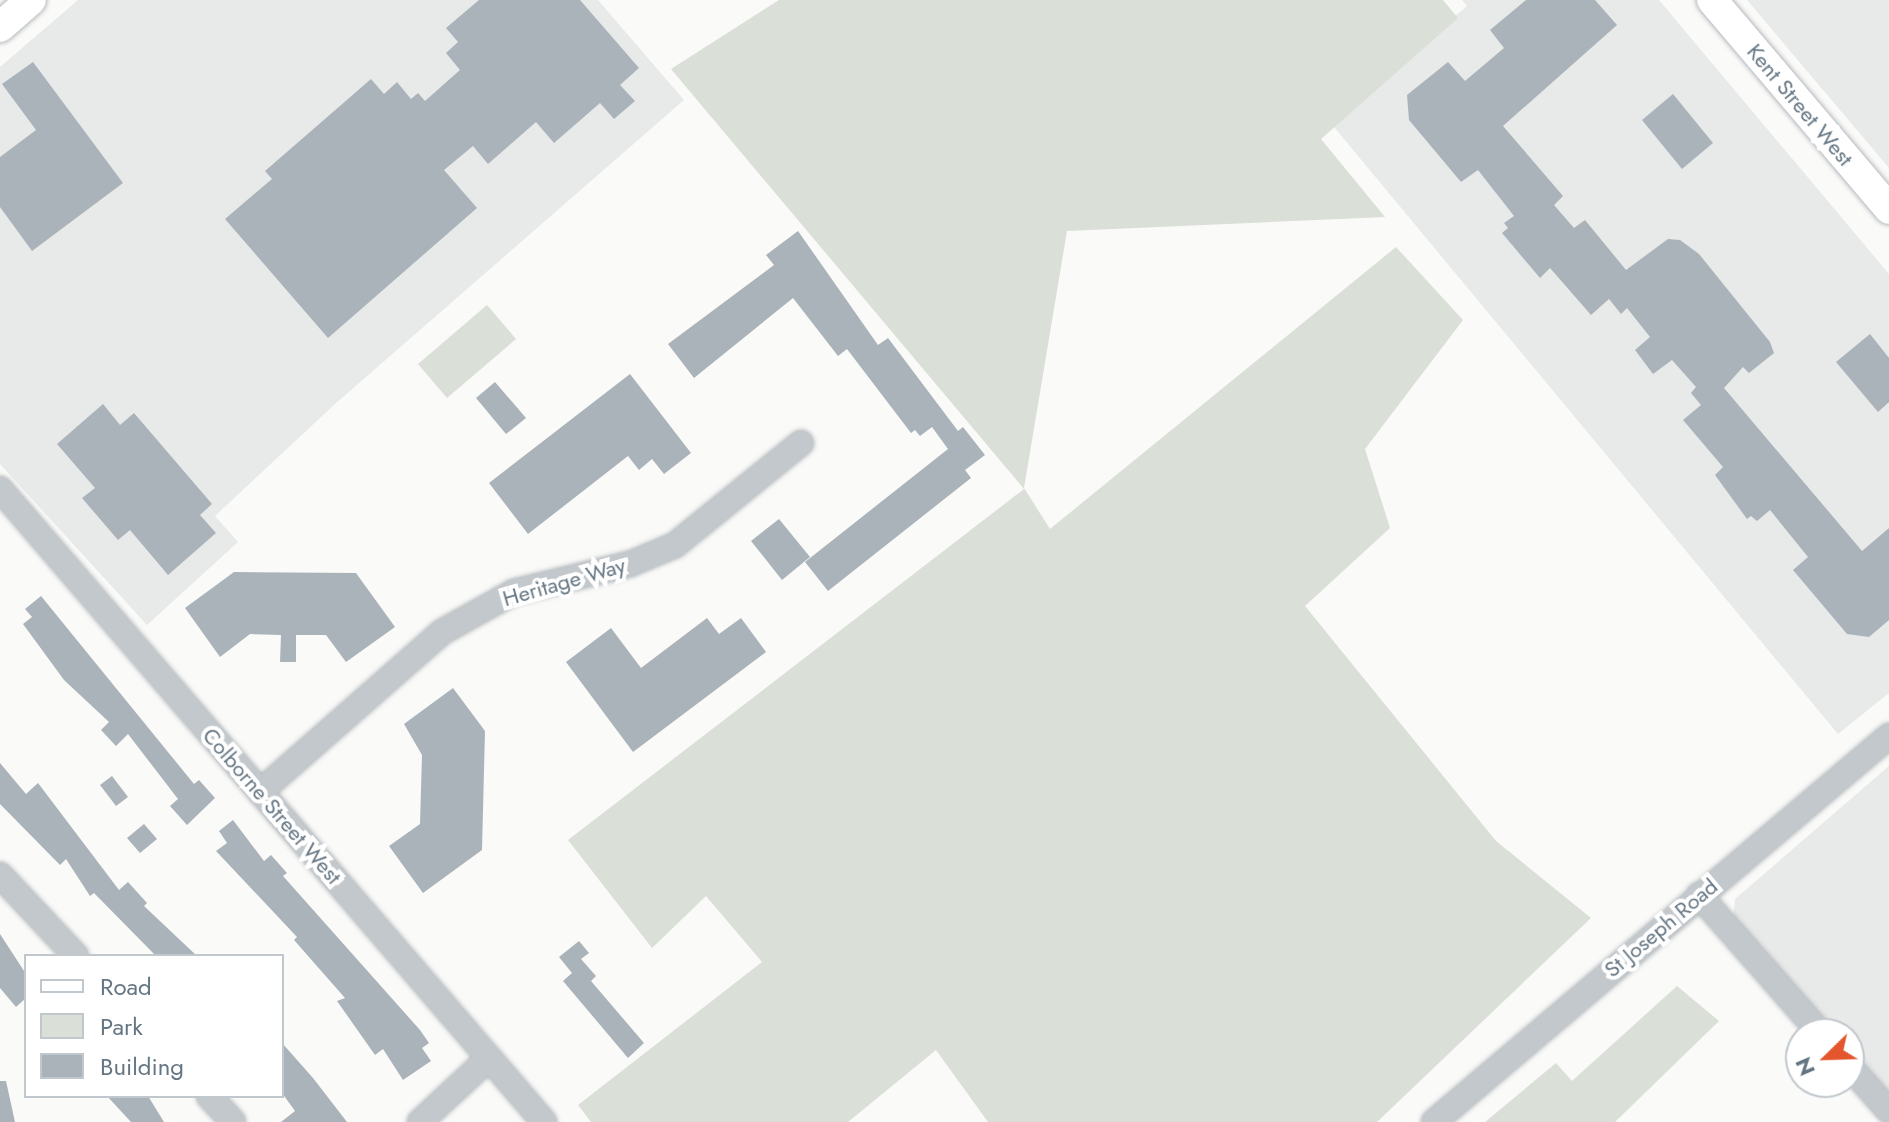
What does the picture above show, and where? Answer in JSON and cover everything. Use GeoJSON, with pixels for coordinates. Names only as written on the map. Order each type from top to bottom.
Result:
{"type":"FeatureCollection","features":[{"type":"Feature","properties":{"kind":"main road"},"geometry":{"type":"LineString","coordinates":[[0,27],[31,0]]}},
{"type":"Feature","properties":{"kind":"main road","name":"Kent Street West"},"geometry":{"type":"LineString","coordinates":[[1712,0],[1889,209]]}},
{"type":"Feature","properties":{"kind":"street","name":"Heritage Way"},"geometry":{"type":"LineString","coordinates":[[260,792],[442,632],[514,592],[630,564],[675,545],[801,443]]}},
{"type":"Feature","properties":{"kind":"street","name":"Colborne Street West"},"geometry":{"type":"LineString","coordinates":[[0,489],[544,1122]]}},
{"type":"Feature","properties":{"kind":"street","name":"St Joseph Road"},"geometry":{"type":"LineString","coordinates":[[1434,1122],[1889,736]]}},
{"type":"Feature","properties":{"kind":"street"},"geometry":{"type":"LineString","coordinates":[[0,875],[74,954]]}},
{"type":"Feature","properties":{"kind":"street"},"geometry":{"type":"LineString","coordinates":[[1699,895],[1807,1018]]}},
{"type":"Feature","properties":{"kind":"street"},"geometry":{"type":"LineString","coordinates":[[420,1122],[489,1058]]}},
{"type":"Feature","properties":{"kind":"street"},"geometry":{"type":"LineString","coordinates":[[1865,1084],[1889,1111]]}},
{"type":"Feature","properties":{"kind":"street"},"geometry":{"type":"LineString","coordinates":[[211,1098],[233,1122]]}},
{"type":"Feature","properties":{"kind":"shaded area"},"geometry":{"type":"Polygon","coordinates":[[[78,0],[598,0],[684,100],[335,404],[215,516],[238,542],[147,625],[0,464],[0,67],[78,0]]]}},
{"type":"Feature","properties":{"kind":"shaded area"},"geometry":{"type":"Polygon","coordinates":[[[1462,0],[1659,0],[1889,274],[1889,693],[1838,734],[1329,121],[1467,6],[1462,0]]]}},
{"type":"Feature","properties":{"kind":"shaded area"},"geometry":{"type":"Polygon","coordinates":[[[1747,0],[1889,0],[1889,168],[1747,0]]]}},
{"type":"Feature","properties":{"kind":"shaded area"},"geometry":{"type":"Polygon","coordinates":[[[1889,766],[1889,1103],[1865,1075],[1865,1018],[1817,1018],[1733,919],[1735,899],[1889,766]]]}},
{"type":"Feature","properties":{"kind":"green space"},"geometry":{"type":"Polygon","coordinates":[[[779,0],[1443,0],[1458,18],[1321,139],[1385,217],[1067,231],[1024,488],[1050,529],[1396,247],[1463,320],[1365,449],[1390,528],[1305,606],[1496,841],[1591,918],[1377,1122],[988,1122],[936,1050],[848,1122],[591,1122],[578,1105],[762,962],[706,896],[652,948],[568,840],[1024,489],[671,69],[779,0]]]}},
{"type":"Feature","properties":{"kind":"green space"},"geometry":{"type":"Polygon","coordinates":[[[487,305],[516,339],[447,398],[418,364],[487,305]]]}},
{"type":"Feature","properties":{"kind":"green space"},"geometry":{"type":"Polygon","coordinates":[[[1677,986],[1719,1021],[1615,1122],[1485,1122],[1556,1063],[1572,1081],[1677,986]]]}},
{"type":"Feature","properties":{"kind":"building"},"geometry":{"type":"Polygon","coordinates":[[[479,0],[580,0],[639,68],[620,85],[635,101],[614,119],[600,103],[554,143],[536,122],[488,164],[473,146],[444,170],[477,208],[328,338],[225,219],[272,179],[265,171],[371,79],[384,94],[397,82],[411,99],[418,93],[425,101],[460,70],[446,53],[458,42],[446,28],[479,0]]]}},
{"type":"Feature","properties":{"kind":"building"},"geometry":{"type":"Polygon","coordinates":[[[1526,0],[1595,0],[1617,25],[1503,126],[1563,196],[1554,205],[1574,228],[1585,220],[1626,270],[1668,239],[1680,240],[1699,254],[1770,342],[1774,353],[1749,373],[1743,367],[1724,388],[1862,551],[1889,528],[1889,620],[1869,637],[1847,634],[1793,570],[1808,557],[1770,510],[1757,521],[1751,516],[1747,519],[1715,475],[1723,467],[1683,420],[1701,405],[1691,393],[1696,387],[1672,360],[1653,374],[1635,350],[1650,337],[1627,308],[1621,314],[1609,299],[1591,315],[1550,268],[1540,278],[1502,233],[1508,228],[1504,223],[1514,216],[1478,170],[1461,182],[1409,120],[1407,95],[1448,62],[1465,81],[1504,48],[1490,30],[1526,0]]]}},
{"type":"Feature","properties":{"kind":"building"},"geometry":{"type":"Polygon","coordinates":[[[33,62],[123,183],[32,251],[0,207],[0,157],[36,130],[2,84],[33,62]]]}},
{"type":"Feature","properties":{"kind":"building"},"geometry":{"type":"Polygon","coordinates":[[[1673,94],[1713,143],[1682,169],[1642,120],[1673,94]]]}},
{"type":"Feature","properties":{"kind":"building"},"geometry":{"type":"Polygon","coordinates":[[[798,231],[878,345],[888,338],[958,431],[963,427],[985,455],[965,470],[971,478],[828,591],[805,562],[948,449],[932,427],[920,436],[915,430],[911,433],[847,349],[838,356],[793,298],[694,378],[668,344],[774,265],[766,255],[798,231]]]}},
{"type":"Feature","properties":{"kind":"building"},"geometry":{"type":"Polygon","coordinates":[[[1870,334],[1889,358],[1889,402],[1878,412],[1836,362],[1870,334]]]}},
{"type":"Feature","properties":{"kind":"building"},"geometry":{"type":"Polygon","coordinates":[[[630,374],[691,453],[664,474],[652,459],[639,470],[628,456],[528,534],[489,483],[630,374]]]}},
{"type":"Feature","properties":{"kind":"building"},"geometry":{"type":"Polygon","coordinates":[[[495,382],[526,418],[506,434],[476,398],[495,382]]]}},
{"type":"Feature","properties":{"kind":"building"},"geometry":{"type":"Polygon","coordinates":[[[103,404],[120,425],[134,413],[212,504],[200,515],[216,533],[168,575],[130,530],[118,540],[82,498],[95,488],[57,444],[103,404]]]}},
{"type":"Feature","properties":{"kind":"building"},"geometry":{"type":"Polygon","coordinates":[[[779,519],[810,557],[782,580],[751,541],[779,519]]]}},
{"type":"Feature","properties":{"kind":"building"},"geometry":{"type":"Polygon","coordinates":[[[234,572],[356,573],[395,627],[346,662],[326,635],[296,635],[296,662],[280,662],[281,635],[250,634],[220,657],[185,608],[234,572]]]}},
{"type":"Feature","properties":{"kind":"building"},"geometry":{"type":"Polygon","coordinates":[[[41,596],[194,784],[199,780],[215,798],[187,825],[170,806],[178,799],[128,734],[116,746],[101,730],[109,722],[64,680],[23,624],[32,617],[25,609],[41,596]]]}},
{"type":"Feature","properties":{"kind":"building"},"geometry":{"type":"Polygon","coordinates":[[[707,618],[719,634],[741,618],[766,652],[633,752],[566,662],[611,628],[641,668],[707,618]]]}},
{"type":"Feature","properties":{"kind":"building"},"geometry":{"type":"Polygon","coordinates":[[[453,688],[485,731],[482,850],[423,893],[389,846],[420,824],[422,755],[404,724],[453,688]]]}},
{"type":"Feature","properties":{"kind":"building"},"geometry":{"type":"Polygon","coordinates":[[[0,763],[26,794],[38,783],[119,890],[128,882],[147,903],[144,906],[195,954],[154,954],[94,893],[90,896],[66,859],[60,865],[0,804],[0,763]]]}},
{"type":"Feature","properties":{"kind":"building"},"geometry":{"type":"Polygon","coordinates":[[[112,776],[128,797],[116,806],[100,785],[112,776]]]}},
{"type":"Feature","properties":{"kind":"building"},"geometry":{"type":"Polygon","coordinates":[[[233,820],[264,861],[271,855],[287,873],[283,876],[420,1030],[429,1043],[422,1048],[431,1061],[403,1080],[383,1049],[375,1055],[337,1001],[345,998],[294,940],[297,937],[216,851],[227,843],[219,831],[233,820]]]}},
{"type":"Feature","properties":{"kind":"building"},"geometry":{"type":"Polygon","coordinates":[[[144,824],[157,839],[140,853],[127,838],[144,824]]]}},
{"type":"Feature","properties":{"kind":"building"},"geometry":{"type":"Polygon","coordinates":[[[0,934],[24,971],[24,1000],[16,1007],[0,988],[0,934]]]}},
{"type":"Feature","properties":{"kind":"building"},"geometry":{"type":"Polygon","coordinates":[[[579,941],[589,953],[581,959],[596,976],[591,981],[644,1043],[628,1058],[563,981],[572,973],[559,957],[579,941]]]}},
{"type":"Feature","properties":{"kind":"building"},"geometry":{"type":"Polygon","coordinates":[[[284,1045],[347,1122],[281,1122],[295,1111],[284,1096],[284,1045]]]}},
{"type":"Feature","properties":{"kind":"building"},"geometry":{"type":"Polygon","coordinates":[[[0,1081],[6,1081],[15,1122],[0,1122],[0,1081]]]}},
{"type":"Feature","properties":{"kind":"building"},"geometry":{"type":"Polygon","coordinates":[[[109,1098],[149,1098],[164,1122],[131,1122],[109,1098]]]}}]}
